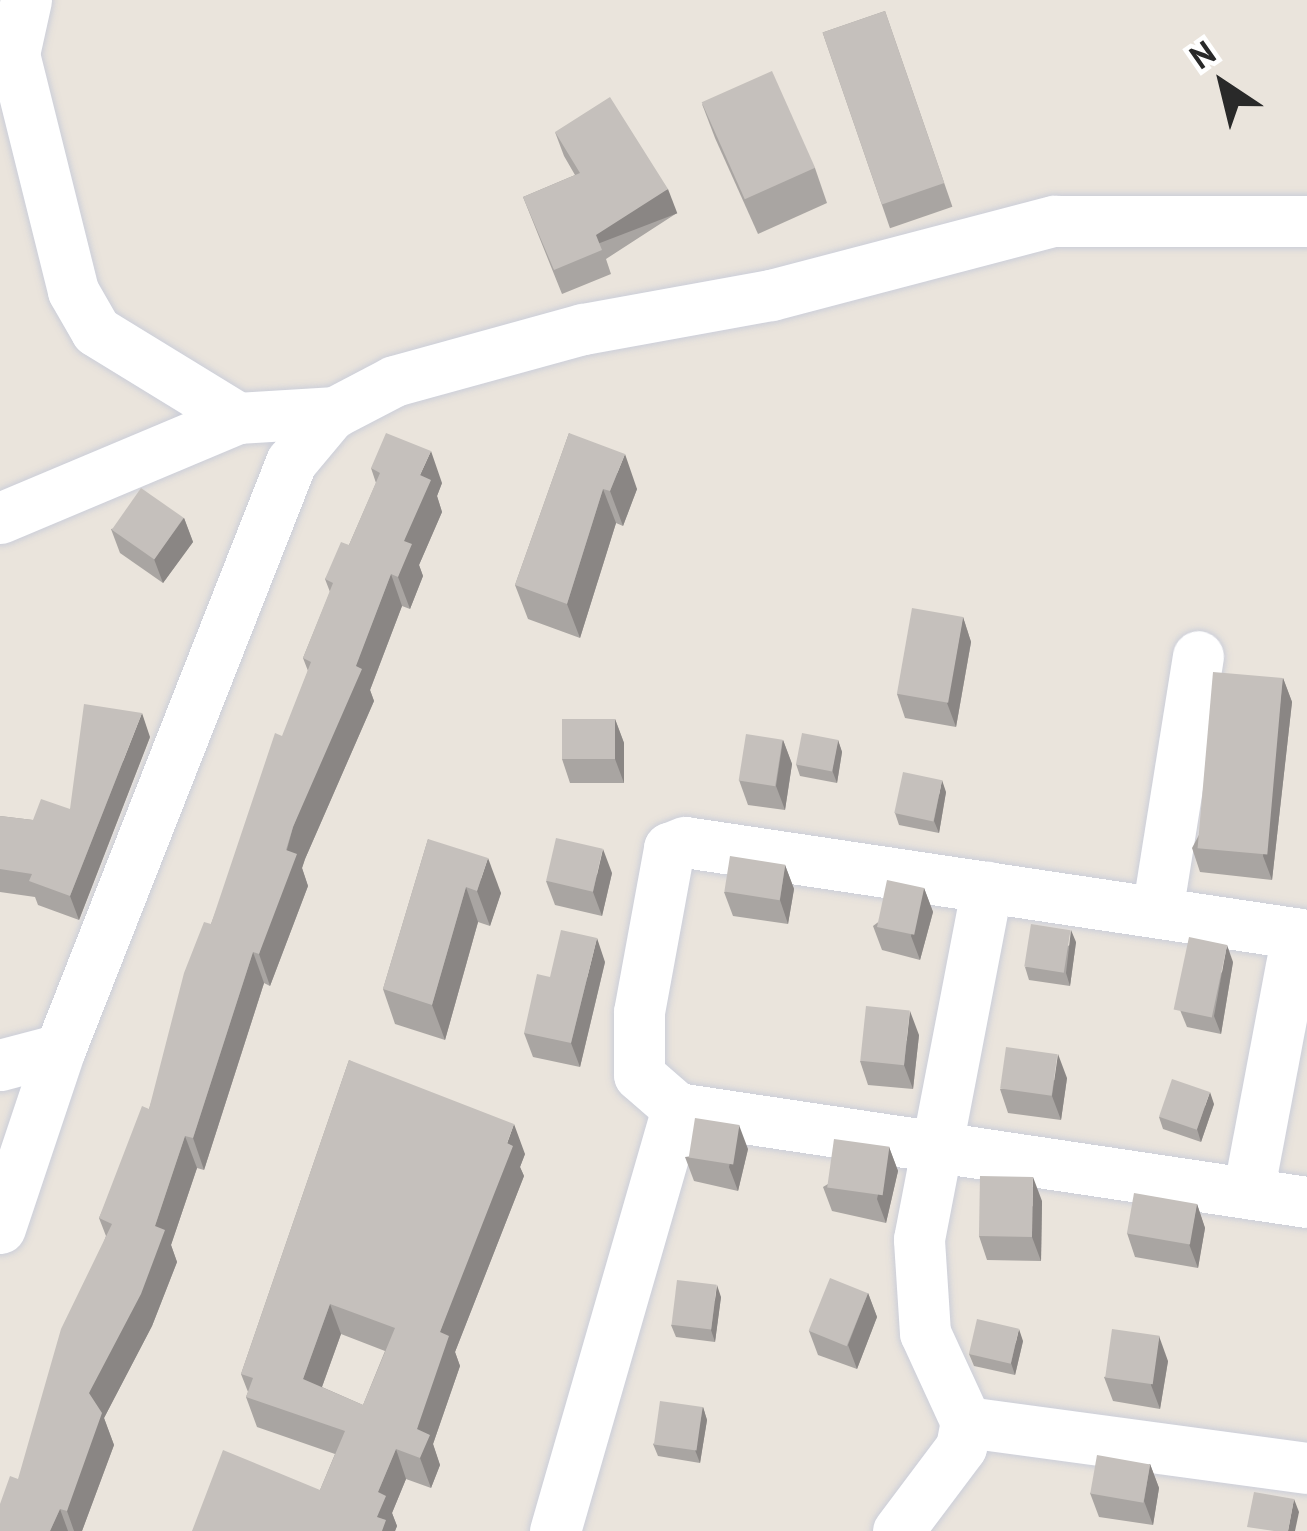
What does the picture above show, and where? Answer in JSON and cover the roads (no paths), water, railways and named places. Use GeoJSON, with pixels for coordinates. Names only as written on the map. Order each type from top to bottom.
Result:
{"type":"FeatureCollection","features":[{"type":"Feature","properties":{"kind":"street"},"geometry":{"type":"LineString","coordinates":[[26,0],[11,88],[73,291],[96,331],[238,418]]}},
{"type":"Feature","properties":{"kind":"street"},"geometry":{"type":"LineString","coordinates":[[0,1228],[60,1049],[291,462],[335,412],[394,381],[583,329],[771,296],[1054,221],[1307,221]]}},
{"type":"Feature","properties":{"kind":"street"},"geometry":{"type":"LineString","coordinates":[[0,518],[238,418],[335,412]]}},
{"type":"Feature","properties":{"kind":"street"},"geometry":{"type":"LineString","coordinates":[[1157,912],[1198,656]]}},
{"type":"Feature","properties":{"kind":"street"},"geometry":{"type":"LineString","coordinates":[[1248,1193],[1302,934],[685,842],[669,848],[639,1012],[639,1075],[677,1108],[938,1142],[1248,1193],[1307,1202]]}},
{"type":"Feature","properties":{"kind":"street"},"geometry":{"type":"LineString","coordinates":[[898,1531],[961,1447],[966,1422],[925,1333],[918,1297],[919,1239],[987,886]]}},
{"type":"Feature","properties":{"kind":"street"},"geometry":{"type":"LineString","coordinates":[[0,1065],[60,1049]]}},
{"type":"Feature","properties":{"kind":"street"},"geometry":{"type":"LineString","coordinates":[[555,1531],[677,1108]]}},
{"type":"Feature","properties":{"kind":"street"},"geometry":{"type":"LineString","coordinates":[[966,1422],[1307,1468]]}}]}
